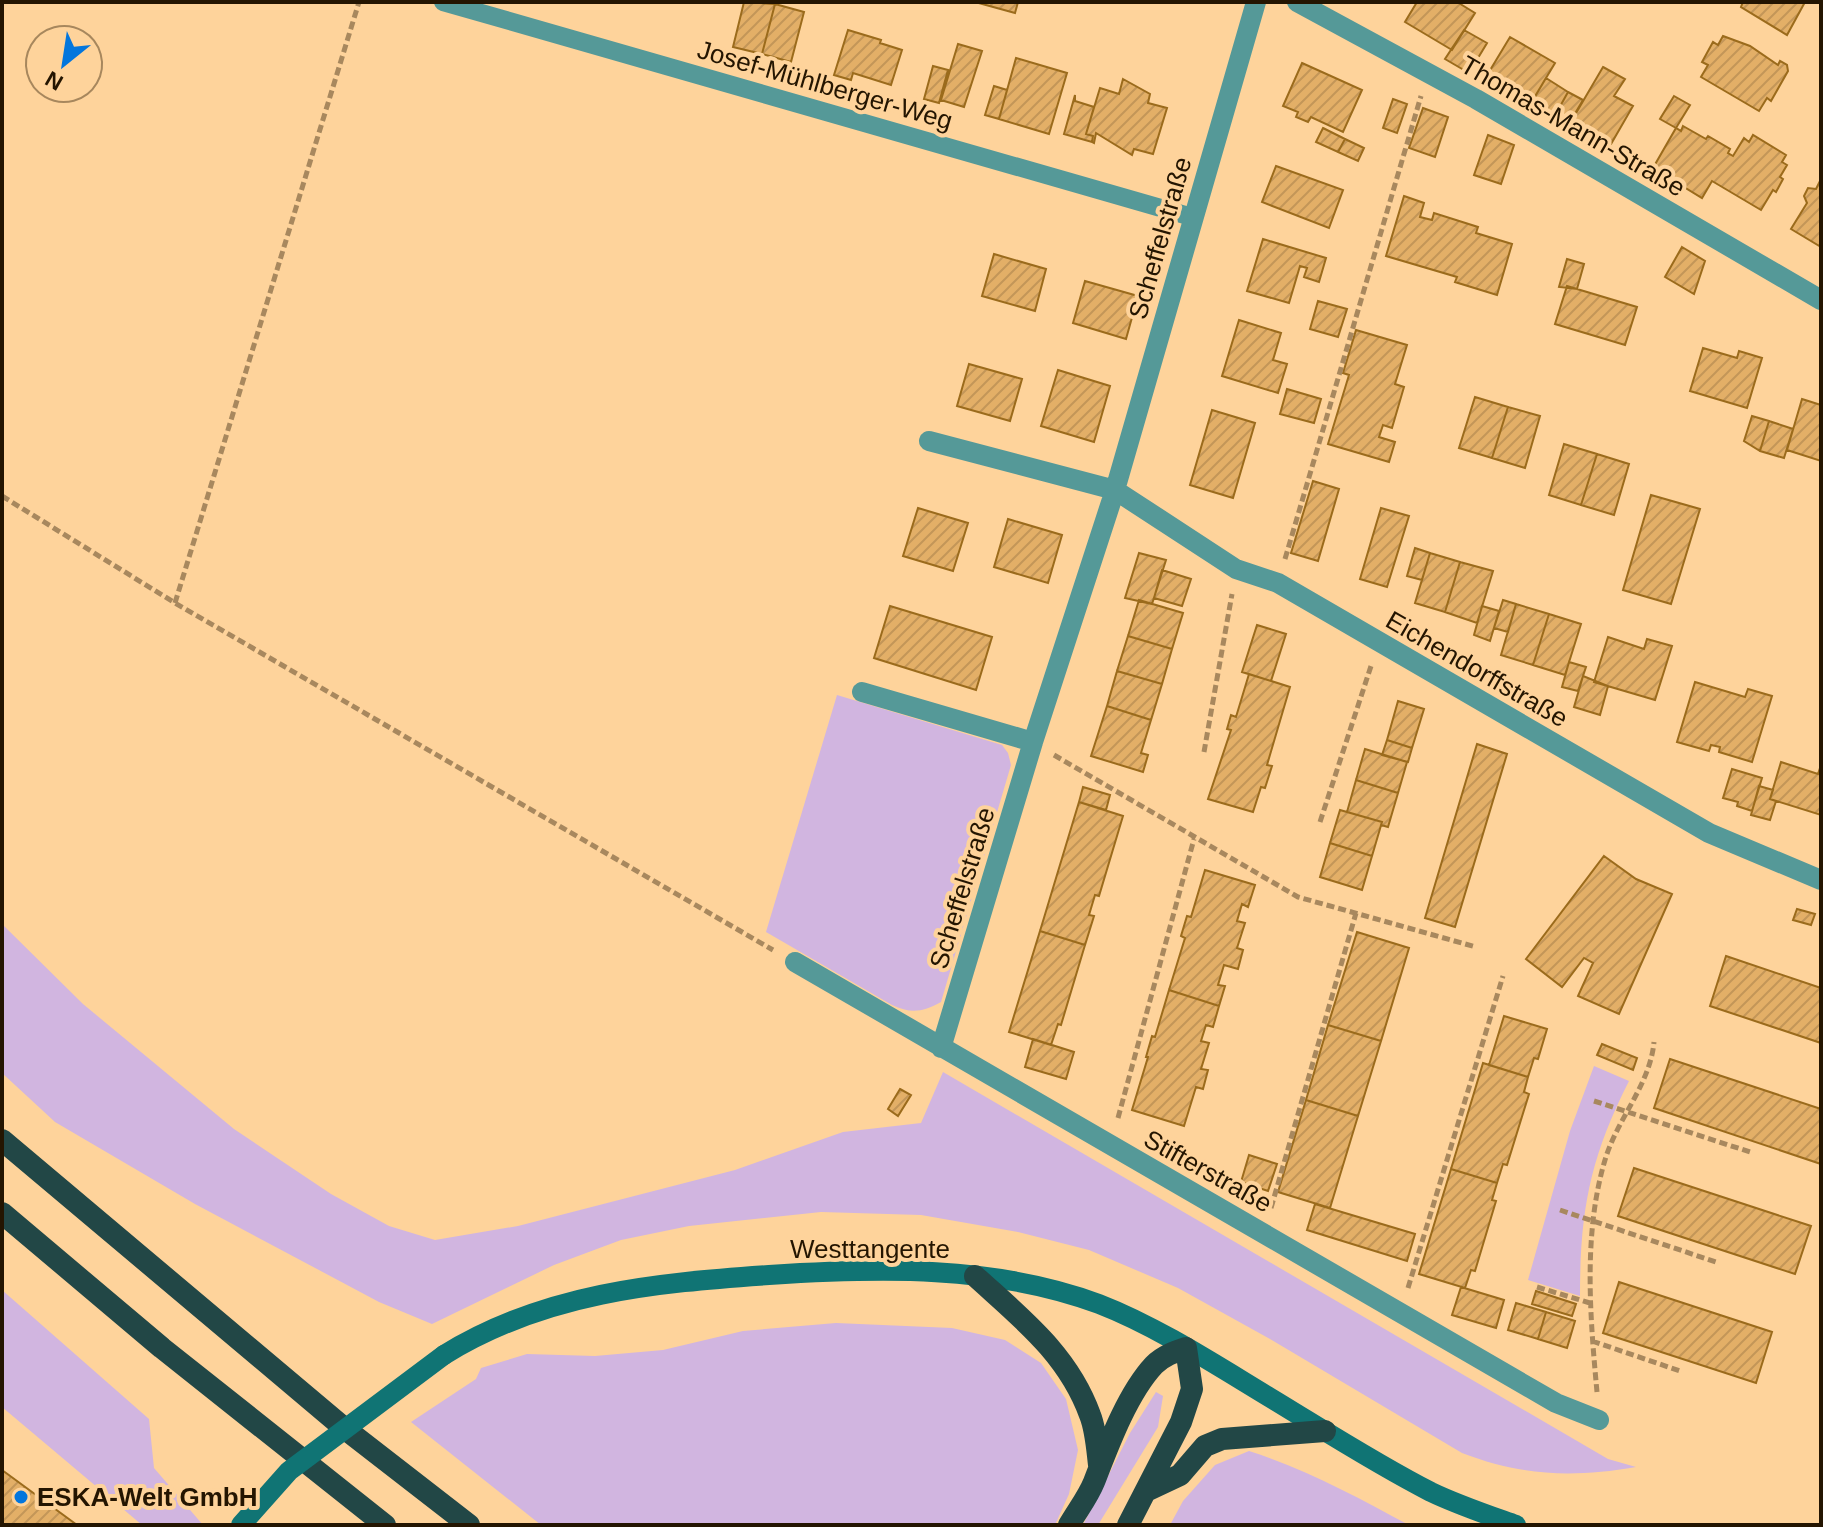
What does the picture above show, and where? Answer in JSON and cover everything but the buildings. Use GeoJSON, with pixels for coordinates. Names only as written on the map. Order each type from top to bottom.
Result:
{"type":"FeatureCollection","features":[{"type":"Feature","properties":{"kind":"highway"},"geometry":{"type":"LineString","coordinates":[[2,1140],[309,1399],[469,1525]]}},
{"type":"Feature","properties":{"kind":"highway"},"geometry":{"type":"LineString","coordinates":[[2,1213],[162,1348],[385,1525]]}},
{"type":"Feature","properties":{"kind":"highway"},"geometry":{"type":"LineString","coordinates":[[975,1276],[1044,1339],[1070,1370],[1091,1416],[1099,1465]]}},
{"type":"Feature","properties":{"kind":"highway"},"geometry":{"type":"LineString","coordinates":[[1069,1525],[1094,1482],[1099,1465],[1137,1390],[1154,1366],[1168,1354],[1186,1348],[1192,1389],[1181,1422],[1128,1525]]}},
{"type":"Feature","properties":{"kind":"highway"},"geometry":{"type":"LineString","coordinates":[[1146,1491],[1180,1475],[1205,1446],[1222,1439],[1325,1431]]}},
{"type":"Feature","properties":{"kind":"main road","name":"Westtangente"},"geometry":{"type":"LineString","coordinates":[[241,1525],[289,1471],[362,1414],[444,1355],[519,1318],[584,1298],[665,1283],[853,1269],[975,1276],[1038,1286],[1099,1305],[1186,1348],[1432,1492],[1516,1525]]}},
{"type":"Feature","properties":{"kind":"street","name":"Scheffelstraße"},"geometry":{"type":"LineString","coordinates":[[941,1048],[1033,742],[1115,490],[1256,2]]}},
{"type":"Feature","properties":{"kind":"street","name":"Thomas-Mann-Straße"},"geometry":{"type":"LineString","coordinates":[[1297,2],[1428,72],[1821,300]]}},
{"type":"Feature","properties":{"kind":"street"},"geometry":{"type":"LineString","coordinates":[[929,441],[1115,490]]}},
{"type":"Feature","properties":{"kind":"street","name":"Eichendorffstraße"},"geometry":{"type":"LineString","coordinates":[[1115,490],[1236,569],[1278,583],[1709,833],[1821,880]]}},
{"type":"Feature","properties":{"kind":"street"},"geometry":{"type":"LineString","coordinates":[[862,692],[1033,742]]}},
{"type":"Feature","properties":{"kind":"street","name":"Stifterstraße"},"geometry":{"type":"LineString","coordinates":[[795,962],[1556,1403],[1599,1420]]}},
{"type":"Feature","properties":{"kind":"lane","name":"Josef-Mühlberger-Weg"},"geometry":{"type":"LineString","coordinates":[[443,2],[1192,217]]}},
{"type":"Feature","properties":{"kind":"path"},"geometry":{"type":"LineString","coordinates":[[175,603],[359,2]]}},
{"type":"Feature","properties":{"kind":"path"},"geometry":{"type":"LineString","coordinates":[[1278,583],[1428,72]]}},
{"type":"Feature","properties":{"kind":"path"},"geometry":{"type":"LineString","coordinates":[[2,496],[175,603],[795,962]]}},
{"type":"Feature","properties":{"kind":"path"},"geometry":{"type":"LineString","coordinates":[[1204,752],[1236,569]]}},
{"type":"Feature","properties":{"kind":"path"},"geometry":{"type":"LineString","coordinates":[[1320,822],[1378,642]]}},
{"type":"Feature","properties":{"kind":"path"},"geometry":{"type":"LineString","coordinates":[[1033,742],[1194,839],[1298,897],[1476,947]]}},
{"type":"Feature","properties":{"kind":"path"},"geometry":{"type":"LineString","coordinates":[[1110,1146],[1194,839]]}},
{"type":"Feature","properties":{"kind":"path"},"geometry":{"type":"LineString","coordinates":[[1264,1232],[1356,913]]}},
{"type":"Feature","properties":{"kind":"path"},"geometry":{"type":"LineString","coordinates":[[1401,1312],[1503,976]]}},
{"type":"Feature","properties":{"kind":"path"},"geometry":{"type":"LineString","coordinates":[[1599,1420],[1590,1303],[1594,1221],[1605,1161],[1652,1062],[1654,1042]]}},
{"type":"Feature","properties":{"kind":"path"},"geometry":{"type":"LineString","coordinates":[[1594,1101],[1753,1153]]}},
{"type":"Feature","properties":{"kind":"path"},"geometry":{"type":"LineString","coordinates":[[1560,1210],[1716,1262]]}},
{"type":"Feature","properties":{"kind":"path"},"geometry":{"type":"LineString","coordinates":[[1537,1287],[1590,1303]]}},
{"type":"Feature","properties":{"kind":"path"},"geometry":{"type":"LineString","coordinates":[[1592,1341],[1680,1371]]}},
{"type":"Feature","properties":{"kind":"shaded area"},"geometry":{"type":"Polygon","coordinates":[[[837,695],[1002,745],[1008,753],[1011,765],[941,1002],[923,1010],[911,1011],[892,1005],[766,932],[837,695]]]}},
{"type":"Feature","properties":{"kind":"shaded area"},"geometry":{"type":"Polygon","coordinates":[[[2,924],[83,1004],[234,1129],[331,1194],[389,1226],[435,1240],[518,1226],[735,1170],[843,1132],[921,1123],[943,1072],[1608,1459],[1636,1467],[1590,1473],[1548,1473],[1484,1461],[1462,1453],[1178,1288],[1089,1250],[1018,1232],[921,1215],[821,1212],[689,1226],[621,1240],[554,1265],[432,1324],[379,1302],[195,1204],[55,1122],[2,1073],[2,924]]]}},
{"type":"Feature","properties":{"kind":"shaded area"},"geometry":{"type":"Polygon","coordinates":[[[1594,1066],[1629,1081],[1605,1135],[1590,1185],[1582,1237],[1580,1296],[1528,1280],[1570,1131],[1594,1066]]]}},
{"type":"Feature","properties":{"kind":"shaded area"},"geometry":{"type":"Polygon","coordinates":[[[2,1290],[149,1419],[154,1468],[203,1525],[142,1525],[2,1407],[2,1290]]]}},
{"type":"Feature","properties":{"kind":"shaded area"},"geometry":{"type":"Polygon","coordinates":[[[836,1323],[952,1328],[1005,1340],[1041,1363],[1066,1399],[1078,1450],[1069,1494],[1055,1525],[541,1525],[411,1422],[476,1379],[481,1368],[527,1354],[595,1356],[663,1350],[743,1331],[836,1323]]]}},
{"type":"Feature","properties":{"kind":"shaded area"},"geometry":{"type":"Polygon","coordinates":[[[1156,1392],[1163,1396],[1158,1427],[1098,1525],[1083,1525],[1130,1433],[1156,1392]]]}},
{"type":"Feature","properties":{"kind":"shaded area"},"geometry":{"type":"Polygon","coordinates":[[[1249,1451],[1311,1475],[1409,1525],[1170,1525],[1183,1501],[1215,1465],[1249,1451]]]}},
{"type":"Feature","properties":{"kind":"place","name":"ESKA-Welt GmbH"},"geometry":{"type":"Point","coordinates":[21,1497]}}]}
